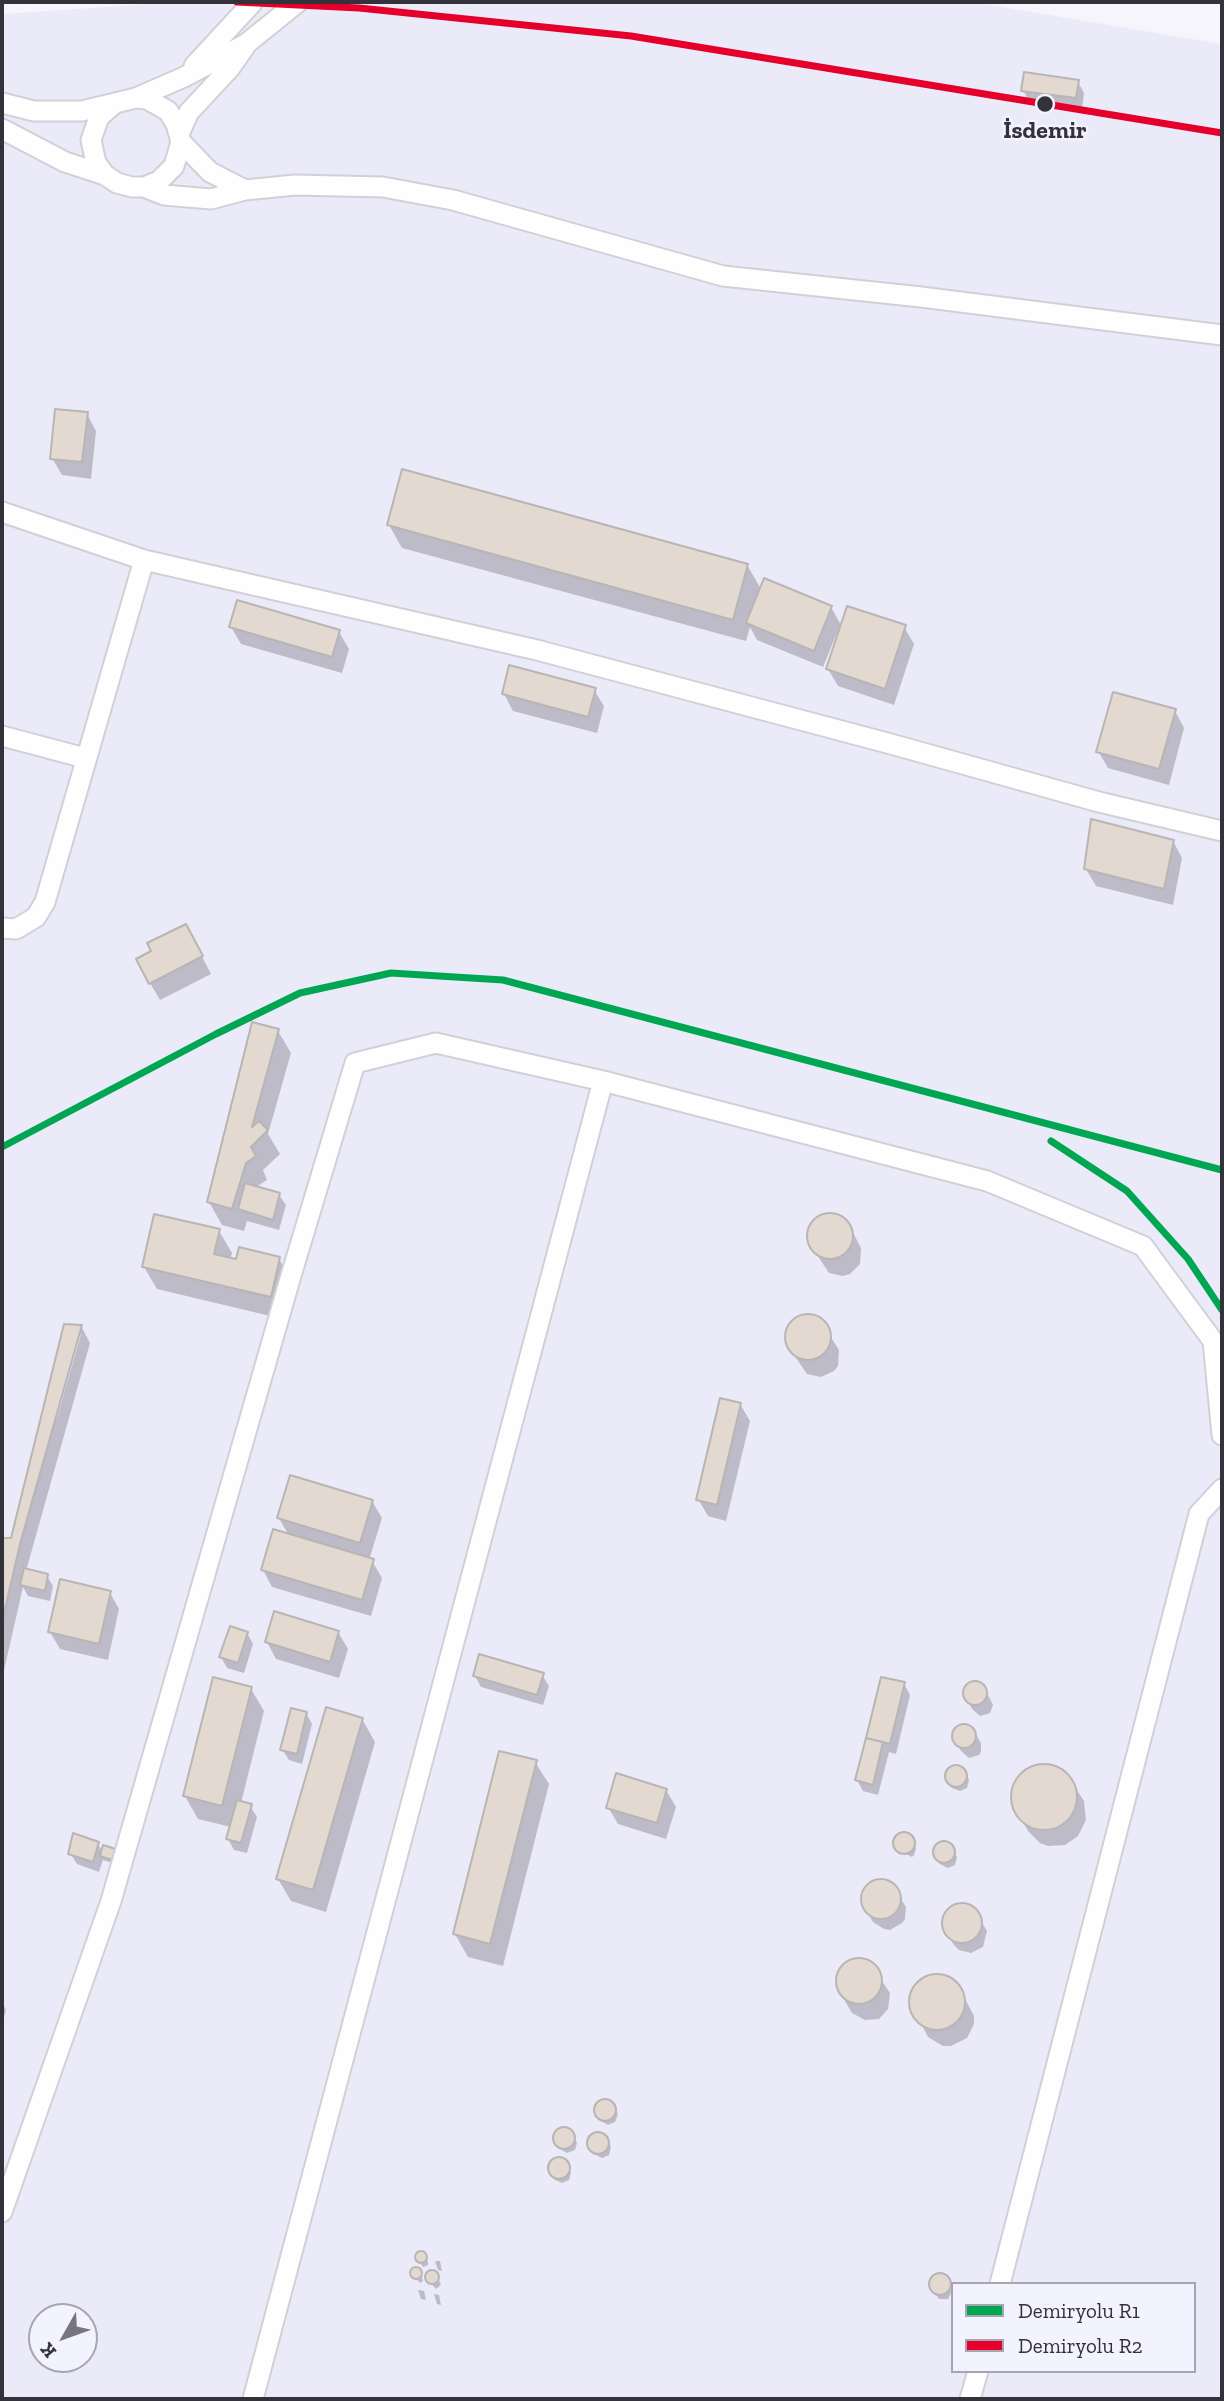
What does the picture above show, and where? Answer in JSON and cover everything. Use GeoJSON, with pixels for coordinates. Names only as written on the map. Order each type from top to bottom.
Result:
{"type":"FeatureCollection","features":[{"type":"Feature","properties":{"kind":"street"},"geometry":{"type":"LineString","coordinates":[[184,77],[253,2]]}},
{"type":"Feature","properties":{"kind":"street"},"geometry":{"type":"LineString","coordinates":[[2,103],[34,111],[82,111],[136,98],[184,77],[246,44],[298,2]]}},
{"type":"Feature","properties":{"kind":"street"},"geometry":{"type":"LineString","coordinates":[[2,129],[65,162],[105,175],[117,183],[144,187],[159,181],[174,166],[189,112],[230,68],[246,44]]}},
{"type":"Feature","properties":{"kind":"street"},"geometry":{"type":"LineString","coordinates":[[136,98],[147,99],[167,111],[176,124],[180,138],[210,172],[245,190]]}},
{"type":"Feature","properties":{"kind":"street"},"geometry":{"type":"LineString","coordinates":[[105,175],[96,163],[91,140],[99,117],[115,103]]}},
{"type":"Feature","properties":{"kind":"street"},"geometry":{"type":"LineString","coordinates":[[144,187],[164,195],[211,199],[245,190],[295,185],[383,187],[453,200],[723,276],[921,297],[1222,335]]}},
{"type":"Feature","properties":{"kind":"street"},"geometry":{"type":"LineString","coordinates":[[2,512],[144,560],[537,650],[1099,802],[1222,831]]}},
{"type":"Feature","properties":{"kind":"street"},"geometry":{"type":"LineString","coordinates":[[2,928],[16,929],[36,917],[45,902],[144,560]]}},
{"type":"Feature","properties":{"kind":"street"},"geometry":{"type":"LineString","coordinates":[[2,736],[85,758]]}},
{"type":"Feature","properties":{"kind":"street"},"geometry":{"type":"LineString","coordinates":[[2,2212],[111,1901],[355,1063],[436,1043],[603,1081],[987,1181],[1143,1246],[1213,1341],[1222,1435]]}},
{"type":"Feature","properties":{"kind":"street"},"geometry":{"type":"LineString","coordinates":[[253,2399],[603,1081]]}},
{"type":"Feature","properties":{"kind":"street"},"geometry":{"type":"LineString","coordinates":[[1001,2282],[1199,1514],[1222,1489]]}},
{"type":"Feature","properties":{"kind":"street"},"geometry":{"type":"LineString","coordinates":[[970,2399],[977,2373]]}},
{"type":"Feature","properties":{"kind":"shaded area"},"geometry":{"type":"Polygon","coordinates":[[[180,2],[972,2],[1222,44],[1222,2399],[2,2399],[2,14],[180,2]]]}},
{"type":"Feature","properties":{"kind":"building","name":"İsdemir"},"geometry":{"type":"Polygon","coordinates":[[[1024,72],[1079,80],[1076,98],[1021,91],[1024,72]]]}},
{"type":"Feature","properties":{"kind":"building"},"geometry":{"type":"Polygon","coordinates":[[[55,409],[88,412],[82,462],[50,459],[55,409]]]}},
{"type":"Feature","properties":{"kind":"building"},"geometry":{"type":"Polygon","coordinates":[[[402,469],[748,564],[733,620],[387,525],[402,469]]]}},
{"type":"Feature","properties":{"kind":"building"},"geometry":{"type":"Polygon","coordinates":[[[764,578],[832,606],[814,651],[746,623],[764,578]]]}},
{"type":"Feature","properties":{"kind":"building"},"geometry":{"type":"Polygon","coordinates":[[[237,600],[340,630],[332,657],[229,627],[237,600]]]}},
{"type":"Feature","properties":{"kind":"building"},"geometry":{"type":"Polygon","coordinates":[[[847,606],[906,625],[885,689],[826,669],[847,606]]]}},
{"type":"Feature","properties":{"kind":"building"},"geometry":{"type":"Polygon","coordinates":[[[509,665],[596,688],[588,717],[502,694],[509,665]]]}},
{"type":"Feature","properties":{"kind":"building"},"geometry":{"type":"Polygon","coordinates":[[[1113,692],[1176,709],[1159,769],[1096,752],[1113,692]]]}},
{"type":"Feature","properties":{"kind":"building"},"geometry":{"type":"Polygon","coordinates":[[[1091,819],[1174,840],[1164,889],[1084,869],[1091,819]]]}},
{"type":"Feature","properties":{"kind":"building"},"geometry":{"type":"Polygon","coordinates":[[[186,924],[203,956],[149,984],[136,959],[151,951],[147,943],[186,924]]]}},
{"type":"Feature","properties":{"kind":"building"},"geometry":{"type":"Polygon","coordinates":[[[252,1022],[279,1029],[252,1127],[259,1121],[268,1130],[251,1147],[256,1156],[246,1163],[232,1209],[207,1202],[252,1022]]]}},
{"type":"Feature","properties":{"kind":"building"},"geometry":{"type":"Polygon","coordinates":[[[245,1183],[280,1193],[273,1220],[238,1209],[245,1183]]]}},
{"type":"Feature","properties":{"kind":"building"},"geometry":{"type":"Polygon","coordinates":[[[830,1213],[839,1214],[846,1220],[852,1227],[852,1245],[846,1252],[839,1258],[830,1259],[821,1258],[814,1252],[808,1245],[807,1236],[808,1227],[814,1220],[821,1214],[830,1213]]]}},
{"type":"Feature","properties":{"kind":"building"},"geometry":{"type":"Polygon","coordinates":[[[154,1214],[220,1229],[214,1254],[236,1259],[239,1247],[280,1257],[271,1297],[142,1267],[154,1214]]]}},
{"type":"Feature","properties":{"kind":"building"},"geometry":{"type":"Polygon","coordinates":[[[808,1314],[817,1315],[824,1321],[830,1328],[830,1346],[824,1353],[817,1359],[808,1360],[799,1359],[792,1353],[786,1346],[785,1337],[786,1328],[792,1321],[799,1315],[808,1314]]]}},
{"type":"Feature","properties":{"kind":"building"},"geometry":{"type":"Polygon","coordinates":[[[64,1324],[82,1325],[20,1544],[2,1622],[2,1538],[11,1538],[64,1324]]]}},
{"type":"Feature","properties":{"kind":"building"},"geometry":{"type":"Polygon","coordinates":[[[720,1398],[741,1403],[717,1505],[696,1500],[720,1398]]]}},
{"type":"Feature","properties":{"kind":"building"},"geometry":{"type":"Polygon","coordinates":[[[290,1475],[373,1500],[360,1543],[277,1518],[290,1475]]]}},
{"type":"Feature","properties":{"kind":"building"},"geometry":{"type":"Polygon","coordinates":[[[273,1529],[374,1559],[362,1600],[261,1570],[273,1529]]]}},
{"type":"Feature","properties":{"kind":"building"},"geometry":{"type":"Polygon","coordinates":[[[24,1568],[48,1574],[45,1591],[20,1585],[24,1568]]]}},
{"type":"Feature","properties":{"kind":"building"},"geometry":{"type":"Polygon","coordinates":[[[60,1579],[111,1591],[99,1644],[48,1632],[60,1579]]]}},
{"type":"Feature","properties":{"kind":"building"},"geometry":{"type":"Polygon","coordinates":[[[274,1611],[339,1631],[330,1662],[265,1642],[274,1611]]]}},
{"type":"Feature","properties":{"kind":"building"},"geometry":{"type":"Polygon","coordinates":[[[230,1626],[248,1632],[238,1663],[219,1657],[230,1626]]]}},
{"type":"Feature","properties":{"kind":"building"},"geometry":{"type":"Polygon","coordinates":[[[479,1654],[544,1673],[537,1695],[473,1676],[479,1654]]]}},
{"type":"Feature","properties":{"kind":"building"},"geometry":{"type":"Polygon","coordinates":[[[213,1677],[252,1687],[222,1806],[183,1796],[213,1677]]]}},
{"type":"Feature","properties":{"kind":"building"},"geometry":{"type":"Polygon","coordinates":[[[881,1677],[905,1682],[890,1744],[866,1738],[881,1677]]]}},
{"type":"Feature","properties":{"kind":"building"},"geometry":{"type":"Polygon","coordinates":[[[975,1681],[984,1684],[987,1693],[984,1702],[975,1705],[966,1702],[963,1693],[966,1684],[975,1681]]]}},
{"type":"Feature","properties":{"kind":"building"},"geometry":{"type":"Polygon","coordinates":[[[326,1707],[363,1718],[313,1890],[276,1879],[326,1707]]]}},
{"type":"Feature","properties":{"kind":"building"},"geometry":{"type":"Polygon","coordinates":[[[291,1708],[307,1712],[297,1754],[280,1750],[291,1708]]]}},
{"type":"Feature","properties":{"kind":"building"},"geometry":{"type":"Polygon","coordinates":[[[964,1724],[973,1727],[976,1736],[973,1745],[964,1748],[955,1745],[952,1736],[955,1727],[964,1724]]]}},
{"type":"Feature","properties":{"kind":"building"},"geometry":{"type":"Polygon","coordinates":[[[866,1738],[883,1742],[873,1785],[855,1780],[866,1738]]]}},
{"type":"Feature","properties":{"kind":"building"},"geometry":{"type":"Polygon","coordinates":[[[499,1751],[537,1760],[490,1944],[453,1934],[499,1751]]]}},
{"type":"Feature","properties":{"kind":"building"},"geometry":{"type":"Polygon","coordinates":[[[1050,1764],[1068,1773],[1075,1784],[1075,1810],[1068,1821],[1057,1828],[1038,1830],[1020,1821],[1013,1810],[1011,1791],[1020,1773],[1031,1766],[1050,1764]]]}},
{"type":"Feature","properties":{"kind":"building"},"geometry":{"type":"Polygon","coordinates":[[[956,1765],[964,1768],[967,1776],[964,1784],[956,1787],[948,1784],[945,1776],[948,1768],[956,1765]]]}},
{"type":"Feature","properties":{"kind":"building"},"geometry":{"type":"Polygon","coordinates":[[[616,1773],[667,1789],[657,1823],[606,1808],[616,1773]]]}},
{"type":"Feature","properties":{"kind":"building"},"geometry":{"type":"Polygon","coordinates":[[[237,1800],[252,1804],[241,1843],[226,1839],[237,1800]]]}},
{"type":"Feature","properties":{"kind":"building"},"geometry":{"type":"Polygon","coordinates":[[[904,1832],[912,1835],[915,1843],[912,1851],[904,1854],[896,1851],[893,1843],[896,1835],[904,1832]]]}},
{"type":"Feature","properties":{"kind":"building"},"geometry":{"type":"Polygon","coordinates":[[[73,1833],[99,1842],[93,1862],[68,1854],[73,1833]]]}},
{"type":"Feature","properties":{"kind":"building"},"geometry":{"type":"Polygon","coordinates":[[[944,1841],[952,1844],[955,1852],[952,1860],[944,1863],[936,1860],[933,1852],[936,1844],[944,1841]]]}},
{"type":"Feature","properties":{"kind":"building"},"geometry":{"type":"Polygon","coordinates":[[[103,1845],[125,1852],[122,1863],[100,1856],[103,1845]]]}},
{"type":"Feature","properties":{"kind":"building"},"geometry":{"type":"Polygon","coordinates":[[[881,1879],[895,1885],[901,1899],[895,1913],[881,1919],[867,1913],[861,1899],[867,1885],[881,1879]]]}},
{"type":"Feature","properties":{"kind":"building"},"geometry":{"type":"Polygon","coordinates":[[[962,1903],[976,1909],[982,1923],[976,1937],[962,1943],[948,1937],[942,1923],[948,1909],[962,1903]]]}},
{"type":"Feature","properties":{"kind":"building"},"geometry":{"type":"Polygon","coordinates":[[[859,1958],[876,1964],[882,1981],[876,1998],[859,2004],[842,1998],[836,1981],[842,1964],[859,1958]]]}},
{"type":"Feature","properties":{"kind":"building"},"geometry":{"type":"Polygon","coordinates":[[[932,1974],[942,1974],[957,1982],[963,1991],[963,2013],[957,2022],[942,2030],[932,2030],[914,2018],[909,2007],[909,1997],[921,1979],[932,1974]]]}},
{"type":"Feature","properties":{"kind":"building"},"geometry":{"type":"Polygon","coordinates":[[[605,2099],[613,2102],[616,2110],[613,2118],[605,2121],[597,2118],[594,2110],[597,2102],[605,2099]]]}},
{"type":"Feature","properties":{"kind":"building"},"geometry":{"type":"Polygon","coordinates":[[[564,2127],[572,2130],[575,2138],[572,2146],[564,2149],[556,2146],[553,2138],[556,2130],[564,2127]]]}},
{"type":"Feature","properties":{"kind":"building"},"geometry":{"type":"Polygon","coordinates":[[[598,2132],[606,2135],[609,2143],[606,2151],[598,2154],[590,2151],[587,2143],[590,2135],[598,2132]]]}},
{"type":"Feature","properties":{"kind":"building"},"geometry":{"type":"Polygon","coordinates":[[[559,2157],[567,2160],[570,2168],[567,2176],[559,2179],[551,2176],[548,2168],[551,2160],[559,2157]]]}},
{"type":"Feature","properties":{"kind":"building"},"geometry":{"type":"Polygon","coordinates":[[[421,2251],[427,2257],[421,2263],[415,2257],[421,2251]]]}},
{"type":"Feature","properties":{"kind":"building"},"geometry":{"type":"Polygon","coordinates":[[[416,2267],[422,2273],[416,2279],[410,2273],[416,2267]]]}},
{"type":"Feature","properties":{"kind":"building"},"geometry":{"type":"Polygon","coordinates":[[[429,2270],[435,2270],[439,2277],[435,2284],[429,2284],[425,2280],[425,2274],[429,2270]]]}},
{"type":"Feature","properties":{"kind":"building"},"geometry":{"type":"Polygon","coordinates":[[[940,2273],[948,2276],[951,2284],[948,2292],[940,2295],[932,2292],[929,2284],[932,2276],[940,2273]]]}},
{"type":"Feature","properties":{"kind":"rail line","name":"R2"},"geometry":{"type":"LineString","coordinates":[[237,2],[359,8],[631,36],[1222,133]]}},
{"type":"Feature","properties":{"kind":"rail line","name":"R1"},"geometry":{"type":"LineString","coordinates":[[2,1147],[216,1034],[300,993],[391,973],[503,980],[1222,1170]]}},
{"type":"Feature","properties":{"kind":"rail line","name":"R1"},"geometry":{"type":"LineString","coordinates":[[1051,1141],[1127,1191],[1188,1259],[1222,1310]]}},
{"type":"Feature","properties":{"kind":"place","name":"İsdemir"},"geometry":{"type":"Point","coordinates":[1045,104]}}]}
